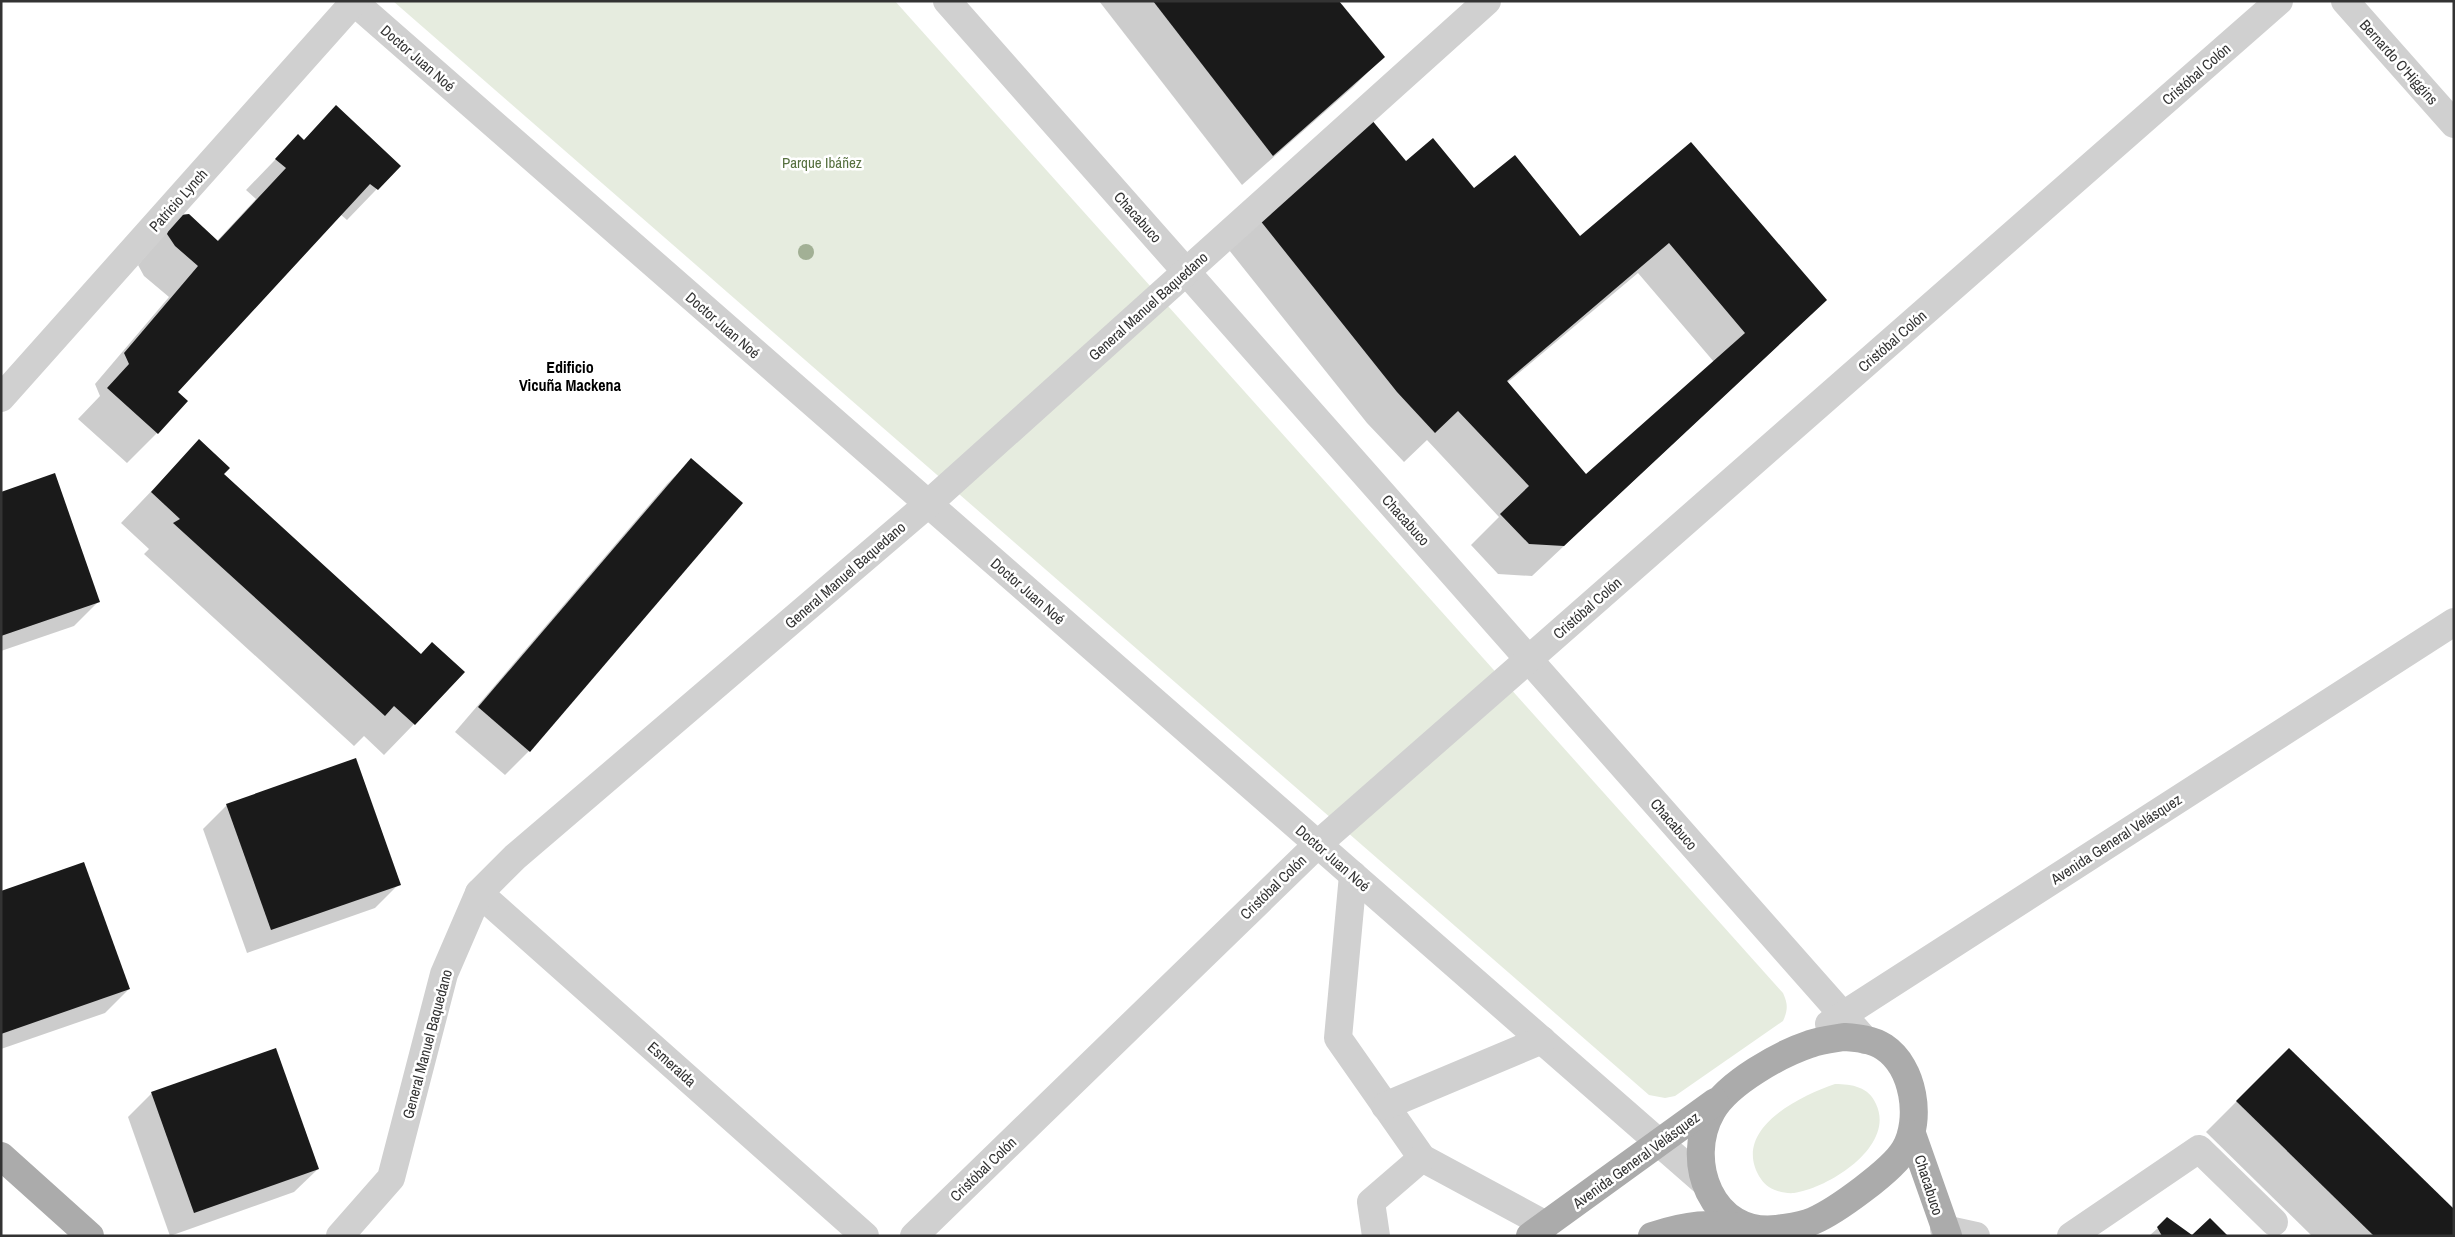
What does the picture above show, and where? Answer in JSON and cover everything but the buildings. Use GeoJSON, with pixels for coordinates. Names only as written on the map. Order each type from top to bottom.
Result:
{"type":"FeatureCollection","features":[{"type":"Feature","properties":{"kind":"main road"},"geometry":{"type":"LineString","coordinates":[[1652,1236],[1675,1228],[1708,1223],[1781,1231],[1814,1221],[1846,1202],[1904,1151],[1912,1134],[1914,1115],[1912,1093],[1906,1074],[1885,1048],[1865,1040],[1844,1037],[1821,1040],[1779,1057],[1740,1083],[1713,1110],[1704,1128],[1700,1154],[1703,1181],[1715,1202],[1727,1213],[1744,1224],[1781,1231]]}},
{"type":"Feature","properties":{"kind":"main road","name":"Avenida General Velásquez"},"geometry":{"type":"LineString","coordinates":[[1538,1230],[1740,1083]]}},
{"type":"Feature","properties":{"kind":"main road","name":"Chacabuco"},"geometry":{"type":"LineString","coordinates":[[1912,1134],[1946,1232]]}},
{"type":"Feature","properties":{"kind":"main road"},"geometry":{"type":"LineString","coordinates":[[1,1156],[90,1236]]}},
{"type":"Feature","properties":{"kind":"street","name":"Chacabuco"},"geometry":{"type":"LineString","coordinates":[[946,1],[1865,1040]]}},
{"type":"Feature","properties":{"kind":"street","name":"General Manuel Baquedano"},"geometry":{"type":"LineString","coordinates":[[340,1236],[390,1178],[444,974],[479,893],[515,857],[928,504],[1487,1]]}},
{"type":"Feature","properties":{"kind":"street","name":"Cristóbal Colón"},"geometry":{"type":"LineString","coordinates":[[914,1236],[1318,844],[2280,1]]}},
{"type":"Feature","properties":{"kind":"street","name":"Bernardo O'Higgins"},"geometry":{"type":"LineString","coordinates":[[2345,1],[2454,124]]}},
{"type":"Feature","properties":{"kind":"street","name":"Patricio Lynch"},"geometry":{"type":"LineString","coordinates":[[1,398],[354,2]]}},
{"type":"Feature","properties":{"kind":"street","name":"Doctor Juan Noé"},"geometry":{"type":"LineString","coordinates":[[354,2],[1703,1181]]}},
{"type":"Feature","properties":{"kind":"street","name":"Avenida General Velásquez"},"geometry":{"type":"LineString","coordinates":[[1779,1057],[2454,622]]}},
{"type":"Feature","properties":{"kind":"street"},"geometry":{"type":"LineString","coordinates":[[1353,875],[1338,1038],[1422,1158],[1538,1230]]}},
{"type":"Feature","properties":{"kind":"street","name":"Esmeralda"},"geometry":{"type":"LineString","coordinates":[[479,893],[865,1236]]}},
{"type":"Feature","properties":{"kind":"street"},"geometry":{"type":"LineString","coordinates":[[1385,1106],[1542,1040]]}},
{"type":"Feature","properties":{"kind":"street"},"geometry":{"type":"LineString","coordinates":[[2071,1236],[2199,1149],[2274,1222]]}},
{"type":"Feature","properties":{"kind":"street"},"geometry":{"type":"LineString","coordinates":[[1376,1236],[1371,1202],[1422,1158]]}},
{"type":"Feature","properties":{"kind":"street"},"geometry":{"type":"LineString","coordinates":[[1946,1232],[1976,1236]]}},
{"type":"Feature","properties":{"kind":"green space","name":"Parque Ibáñez"},"geometry":{"type":"Polygon","coordinates":[[[393,1],[895,1],[1783,993],[1787,1007],[1783,1021],[1675,1096],[1665,1098],[1649,1095],[393,1]]]}},
{"type":"Feature","properties":{"kind":"green space"},"geometry":{"type":"Polygon","coordinates":[[[1835,1084],[1859,1088],[1873,1098],[1880,1120],[1877,1135],[1856,1162],[1841,1174],[1824,1183],[1794,1193],[1780,1192],[1771,1188],[1761,1179],[1754,1162],[1754,1146],[1761,1131],[1772,1118],[1787,1107],[1804,1097],[1835,1084]]]}},
{"type":"Feature","properties":{"kind":"district","name":"Edificio Vicuña Mackena"},"geometry":{"type":"Point","coordinates":[570,376]}}]}
